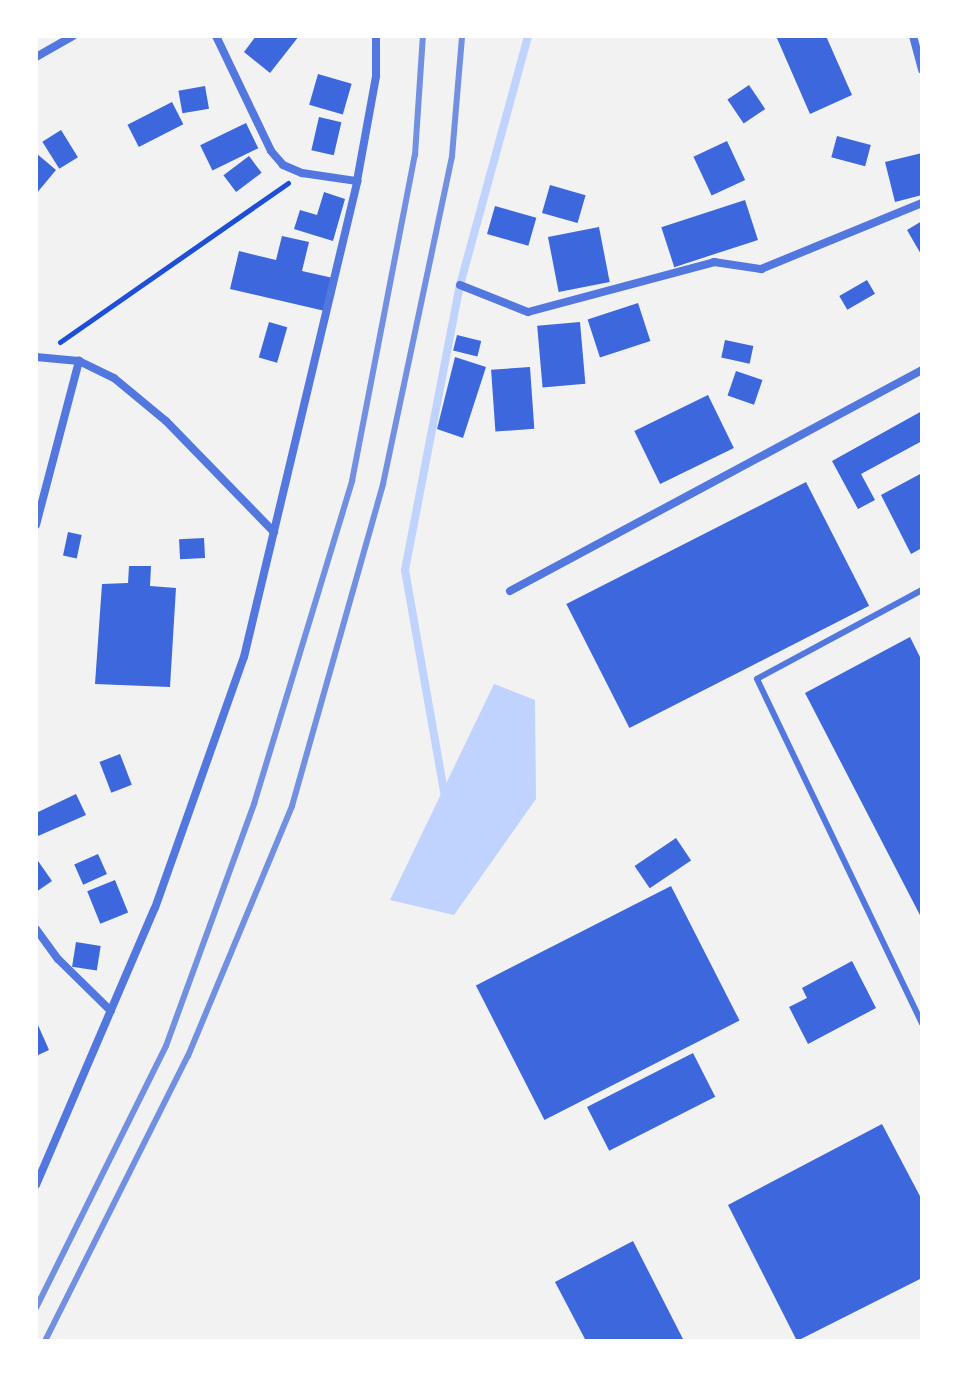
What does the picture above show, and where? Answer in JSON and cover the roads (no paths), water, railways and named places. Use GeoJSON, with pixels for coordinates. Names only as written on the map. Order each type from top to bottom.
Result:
{"type":"FeatureCollection","features":[{"type":"Feature","properties":{"kind":"street"},"geometry":{"type":"LineString","coordinates":[[36,57],[73,36]]}},
{"type":"Feature","properties":{"kind":"street"},"geometry":{"type":"LineString","coordinates":[[216,36],[271,151],[283,165],[302,173],[357,181]]}},
{"type":"Feature","properties":{"kind":"street"},"geometry":{"type":"LineString","coordinates":[[36,1185],[155,908],[244,657],[357,181],[376,76],[376,36]]}},
{"type":"Feature","properties":{"kind":"street"},"geometry":{"type":"LineString","coordinates":[[913,36],[922,70]]}},
{"type":"Feature","properties":{"kind":"street"},"geometry":{"type":"LineString","coordinates":[[460,285],[528,312],[714,262],[761,269],[922,203]]}},
{"type":"Feature","properties":{"kind":"street"},"geometry":{"type":"LineString","coordinates":[[38,357],[79,361],[114,378],[166,421],[274,532]]}},
{"type":"Feature","properties":{"kind":"street"},"geometry":{"type":"LineString","coordinates":[[36,525],[79,361]]}},
{"type":"Feature","properties":{"kind":"street"},"geometry":{"type":"LineString","coordinates":[[510,591],[922,370]]}},
{"type":"Feature","properties":{"kind":"street"},"geometry":{"type":"LineString","coordinates":[[36,929],[58,959],[111,1011]]}},
{"type":"Feature","properties":{"kind":"lane"},"geometry":{"type":"LineString","coordinates":[[922,590],[757,679],[922,1024]]}},
{"type":"Feature","properties":{"kind":"water"},"geometry":{"type":"Polygon","coordinates":[[[494,684],[535,700],[536,799],[454,915],[390,900],[494,684]]]}},
{"type":"Feature","properties":{"kind":"waterway"},"geometry":{"type":"LineString","coordinates":[[445,797],[405,570],[460,285],[528,36]]}},
{"type":"Feature","properties":{"kind":"railway"},"geometry":{"type":"LineString","coordinates":[[36,1308],[166,1046],[254,804],[352,481],[415,155],[423,36]]}},
{"type":"Feature","properties":{"kind":"railway"},"geometry":{"type":"LineString","coordinates":[[45,1341],[188,1056],[292,806],[383,484],[452,156],[462,36]]}}]}
